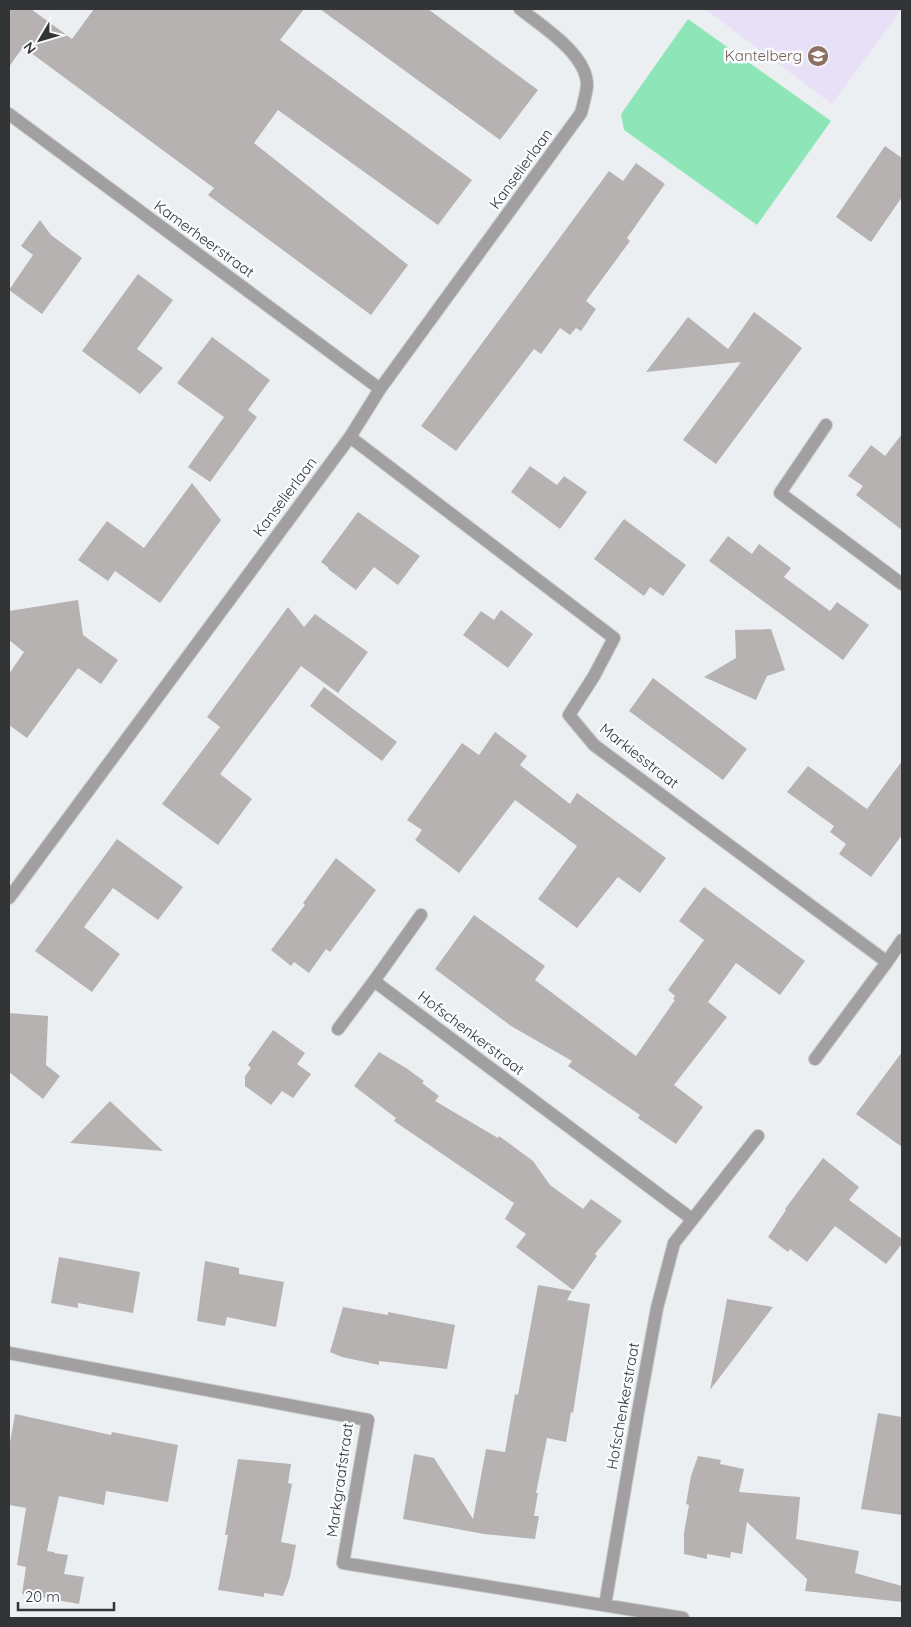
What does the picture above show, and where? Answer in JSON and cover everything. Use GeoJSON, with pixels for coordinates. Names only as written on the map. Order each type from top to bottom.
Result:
{"type":"FeatureCollection","features":[{"type":"Feature","properties":{"kind":"street","name":"Kanselierlaan"},"geometry":{"type":"LineString","coordinates":[[9,898],[350,437],[380,389],[581,113],[587,85],[582,66],[564,43],[520,9]]}},
{"type":"Feature","properties":{"kind":"street","name":"Kamerheerstraat"},"geometry":{"type":"LineString","coordinates":[[9,114],[380,389]]}},
{"type":"Feature","properties":{"kind":"street"},"geometry":{"type":"LineString","coordinates":[[826,425],[780,493],[902,584]]}},
{"type":"Feature","properties":{"kind":"street","name":"Markiesstraat"},"geometry":{"type":"LineString","coordinates":[[350,437],[614,638],[594,676],[569,715],[594,745],[887,962]]}},
{"type":"Feature","properties":{"kind":"street"},"geometry":{"type":"LineString","coordinates":[[338,1029],[421,916]]}},
{"type":"Feature","properties":{"kind":"street"},"geometry":{"type":"LineString","coordinates":[[815,1059],[902,940]]}},
{"type":"Feature","properties":{"kind":"street","name":"Hofschenkerstraat"},"geometry":{"type":"LineString","coordinates":[[374,981],[692,1219]]}},
{"type":"Feature","properties":{"kind":"street","name":"Hofschenkerstraat"},"geometry":{"type":"LineString","coordinates":[[605,1604],[638,1412],[658,1308],[674,1243],[758,1136]]}},
{"type":"Feature","properties":{"kind":"street","name":"Markgraafstraat"},"geometry":{"type":"LineString","coordinates":[[9,1353],[368,1420],[343,1563],[683,1618]]}},
{"type":"Feature","properties":{"kind":"shaded area","name":"Kantelberg"},"geometry":{"type":"Polygon","coordinates":[[[705,9],[902,9],[832,104],[705,9]]]}},
{"type":"Feature","properties":{"kind":"green space"},"geometry":{"type":"Polygon","coordinates":[[[688,19],[831,121],[757,225],[624,130],[621,114],[688,19]]]}},
{"type":"Feature","properties":{"kind":"building"},"geometry":{"type":"Polygon","coordinates":[[[9,9],[31,9],[72,39],[94,9],[304,9],[280,40],[472,180],[438,225],[278,110],[254,143],[408,265],[371,315],[208,195],[214,188],[23,47],[9,67],[9,9]]]}},
{"type":"Feature","properties":{"kind":"building"},"geometry":{"type":"Polygon","coordinates":[[[320,9],[428,9],[538,90],[500,140],[320,9]]]}},
{"type":"Feature","properties":{"kind":"building"},"geometry":{"type":"Polygon","coordinates":[[[885,146],[902,158],[902,197],[871,242],[836,217],[885,146]]]}},
{"type":"Feature","properties":{"kind":"building"},"geometry":{"type":"Polygon","coordinates":[[[636,163],[665,184],[627,238],[630,241],[586,301],[596,309],[581,331],[576,328],[570,335],[560,328],[541,354],[534,349],[456,451],[421,426],[609,171],[623,181],[636,163]]]}},
{"type":"Feature","properties":{"kind":"building"},"geometry":{"type":"Polygon","coordinates":[[[40,220],[51,235],[82,258],[42,314],[9,290],[33,255],[21,246],[40,220]]]}},
{"type":"Feature","properties":{"kind":"building"},"geometry":{"type":"Polygon","coordinates":[[[138,274],[173,300],[137,349],[163,368],[140,394],[82,351],[138,274]]]}},
{"type":"Feature","properties":{"kind":"building"},"geometry":{"type":"Polygon","coordinates":[[[754,312],[802,348],[716,464],[683,440],[741,362],[646,372],[688,317],[728,349],[754,312]]]}},
{"type":"Feature","properties":{"kind":"building"},"geometry":{"type":"Polygon","coordinates":[[[212,337],[270,380],[248,410],[257,417],[210,482],[188,467],[224,417],[177,383],[212,337]]]}},
{"type":"Feature","properties":{"kind":"building"},"geometry":{"type":"Polygon","coordinates":[[[902,434],[902,530],[856,495],[863,486],[848,476],[871,445],[885,456],[902,434]]]}},
{"type":"Feature","properties":{"kind":"building"},"geometry":{"type":"Polygon","coordinates":[[[530,466],[557,485],[564,476],[587,492],[560,529],[511,492],[530,466]]]}},
{"type":"Feature","properties":{"kind":"building"},"geometry":{"type":"Polygon","coordinates":[[[192,483],[221,520],[160,603],[115,571],[108,581],[78,560],[107,521],[144,548],[192,483]]]}},
{"type":"Feature","properties":{"kind":"building"},"geometry":{"type":"Polygon","coordinates":[[[358,512],[420,556],[398,585],[374,567],[356,590],[321,562],[358,512]]]}},
{"type":"Feature","properties":{"kind":"building"},"geometry":{"type":"Polygon","coordinates":[[[624,519],[686,565],[663,596],[650,587],[644,596],[594,559],[624,519]]]}},
{"type":"Feature","properties":{"kind":"building"},"geometry":{"type":"Polygon","coordinates":[[[728,536],[752,554],[759,544],[791,568],[784,577],[830,611],[837,602],[869,625],[843,660],[709,561],[728,536]]]}},
{"type":"Feature","properties":{"kind":"building"},"geometry":{"type":"Polygon","coordinates":[[[78,600],[83,635],[118,660],[101,684],[78,668],[27,738],[9,725],[9,674],[24,652],[9,640],[9,611],[78,600]]]}},
{"type":"Feature","properties":{"kind":"building"},"geometry":{"type":"Polygon","coordinates":[[[288,607],[304,627],[315,614],[368,652],[338,693],[301,666],[220,774],[252,799],[218,845],[162,804],[220,727],[207,717],[288,607]]]}},
{"type":"Feature","properties":{"kind":"building"},"geometry":{"type":"Polygon","coordinates":[[[501,610],[533,634],[508,668],[463,635],[481,611],[494,620],[501,610]]]}},
{"type":"Feature","properties":{"kind":"building"},"geometry":{"type":"Polygon","coordinates":[[[771,629],[785,670],[767,676],[756,700],[704,677],[736,658],[735,630],[771,629]]]}},
{"type":"Feature","properties":{"kind":"building"},"geometry":{"type":"Polygon","coordinates":[[[653,678],[747,749],[723,780],[629,711],[653,678]]]}},
{"type":"Feature","properties":{"kind":"building"},"geometry":{"type":"Polygon","coordinates":[[[324,687],[397,742],[382,761],[310,706],[324,687]]]}},
{"type":"Feature","properties":{"kind":"building"},"geometry":{"type":"Polygon","coordinates":[[[495,732],[527,756],[520,765],[570,804],[577,793],[666,858],[640,893],[618,877],[577,928],[538,899],[577,846],[515,800],[459,873],[415,840],[422,830],[407,820],[462,743],[479,755],[495,732]]]}},
{"type":"Feature","properties":{"kind":"building"},"geometry":{"type":"Polygon","coordinates":[[[902,761],[902,835],[871,877],[839,854],[846,844],[830,832],[834,826],[787,792],[808,766],[867,809],[902,761]]]}},
{"type":"Feature","properties":{"kind":"building"},"geometry":{"type":"Polygon","coordinates":[[[117,839],[183,887],[158,920],[113,888],[84,927],[120,954],[92,992],[35,951],[117,839]]]}},
{"type":"Feature","properties":{"kind":"building"},"geometry":{"type":"Polygon","coordinates":[[[336,858],[376,890],[330,952],[326,949],[309,973],[294,962],[291,966],[271,950],[305,905],[303,903],[336,858]]]}},
{"type":"Feature","properties":{"kind":"building"},"geometry":{"type":"Polygon","coordinates":[[[704,887],[805,961],[780,995],[736,963],[708,1002],[727,1017],[674,1085],[703,1107],[676,1144],[638,1118],[640,1115],[568,1066],[572,1061],[511,1026],[435,969],[474,915],[545,966],[535,980],[636,1056],[675,1000],[673,999],[675,996],[668,990],[704,940],[679,921],[704,887]]]}},
{"type":"Feature","properties":{"kind":"building"},"geometry":{"type":"Polygon","coordinates":[[[9,1013],[48,1016],[46,1065],[60,1076],[43,1099],[9,1072],[9,1013]]]}},
{"type":"Feature","properties":{"kind":"building"},"geometry":{"type":"Polygon","coordinates":[[[273,1030],[305,1053],[297,1064],[311,1074],[293,1098],[282,1091],[271,1105],[245,1086],[245,1076],[251,1068],[248,1065],[273,1030]]]}},
{"type":"Feature","properties":{"kind":"building"},"geometry":{"type":"Polygon","coordinates":[[[379,1052],[424,1081],[422,1083],[439,1096],[435,1101],[498,1138],[499,1136],[533,1161],[550,1185],[583,1209],[591,1199],[622,1221],[595,1254],[597,1256],[573,1290],[516,1247],[526,1234],[505,1219],[514,1203],[394,1121],[396,1118],[354,1086],[379,1052]]]}},
{"type":"Feature","properties":{"kind":"building"},"geometry":{"type":"Polygon","coordinates":[[[902,1052],[902,1147],[856,1114],[902,1052]]]}},
{"type":"Feature","properties":{"kind":"building"},"geometry":{"type":"Polygon","coordinates":[[[110,1101],[163,1151],[70,1143],[110,1101]]]}},
{"type":"Feature","properties":{"kind":"building"},"geometry":{"type":"Polygon","coordinates":[[[823,1158],[859,1187],[849,1200],[902,1239],[902,1244],[886,1264],[835,1226],[807,1262],[790,1249],[788,1252],[768,1237],[785,1209],[823,1158]]]}},
{"type":"Feature","properties":{"kind":"building"},"geometry":{"type":"Polygon","coordinates":[[[59,1257],[140,1272],[133,1313],[78,1303],[78,1308],[51,1303],[59,1257]]]}},
{"type":"Feature","properties":{"kind":"building"},"geometry":{"type":"Polygon","coordinates":[[[205,1261],[239,1268],[239,1274],[284,1282],[276,1327],[227,1317],[225,1326],[197,1321],[205,1261]]]}},
{"type":"Feature","properties":{"kind":"building"},"geometry":{"type":"Polygon","coordinates":[[[538,1285],[572,1291],[567,1300],[590,1304],[573,1413],[571,1412],[566,1442],[547,1438],[536,1493],[538,1493],[534,1516],[539,1516],[535,1539],[484,1534],[403,1519],[414,1454],[434,1458],[473,1519],[486,1449],[505,1452],[515,1394],[518,1395],[538,1285]]]}},
{"type":"Feature","properties":{"kind":"building"},"geometry":{"type":"Polygon","coordinates":[[[727,1299],[773,1307],[710,1390],[722,1327],[727,1299]]]}},
{"type":"Feature","properties":{"kind":"building"},"geometry":{"type":"Polygon","coordinates":[[[343,1307],[388,1315],[388,1312],[455,1325],[447,1369],[379,1361],[379,1365],[342,1357],[330,1352],[343,1307]]]}},
{"type":"Feature","properties":{"kind":"building"},"geometry":{"type":"Polygon","coordinates":[[[878,1413],[902,1417],[902,1515],[861,1509],[878,1413]]]}},
{"type":"Feature","properties":{"kind":"building"},"geometry":{"type":"Polygon","coordinates":[[[15,1414],[111,1435],[112,1432],[178,1445],[168,1502],[106,1491],[104,1505],[59,1496],[47,1551],[68,1555],[64,1574],[84,1577],[79,1604],[22,1594],[26,1567],[17,1565],[26,1508],[9,1505],[9,1448],[15,1414]]]}},
{"type":"Feature","properties":{"kind":"building"},"geometry":{"type":"Polygon","coordinates":[[[698,1456],[721,1460],[720,1464],[744,1469],[739,1492],[800,1497],[796,1539],[859,1551],[855,1573],[902,1586],[902,1602],[805,1591],[807,1579],[747,1522],[742,1554],[731,1552],[730,1558],[707,1554],[707,1559],[684,1554],[684,1533],[689,1505],[686,1504],[691,1476],[698,1456]]]}},
{"type":"Feature","properties":{"kind":"building"},"geometry":{"type":"Polygon","coordinates":[[[238,1459],[291,1464],[288,1483],[292,1484],[281,1542],[296,1545],[290,1577],[283,1596],[264,1593],[264,1597],[218,1590],[228,1535],[225,1535],[238,1459]]]}},
{"type":"Feature","properties":{"kind":"place","name":"Kantelberg"},"geometry":{"type":"Point","coordinates":[818,56]}}]}
